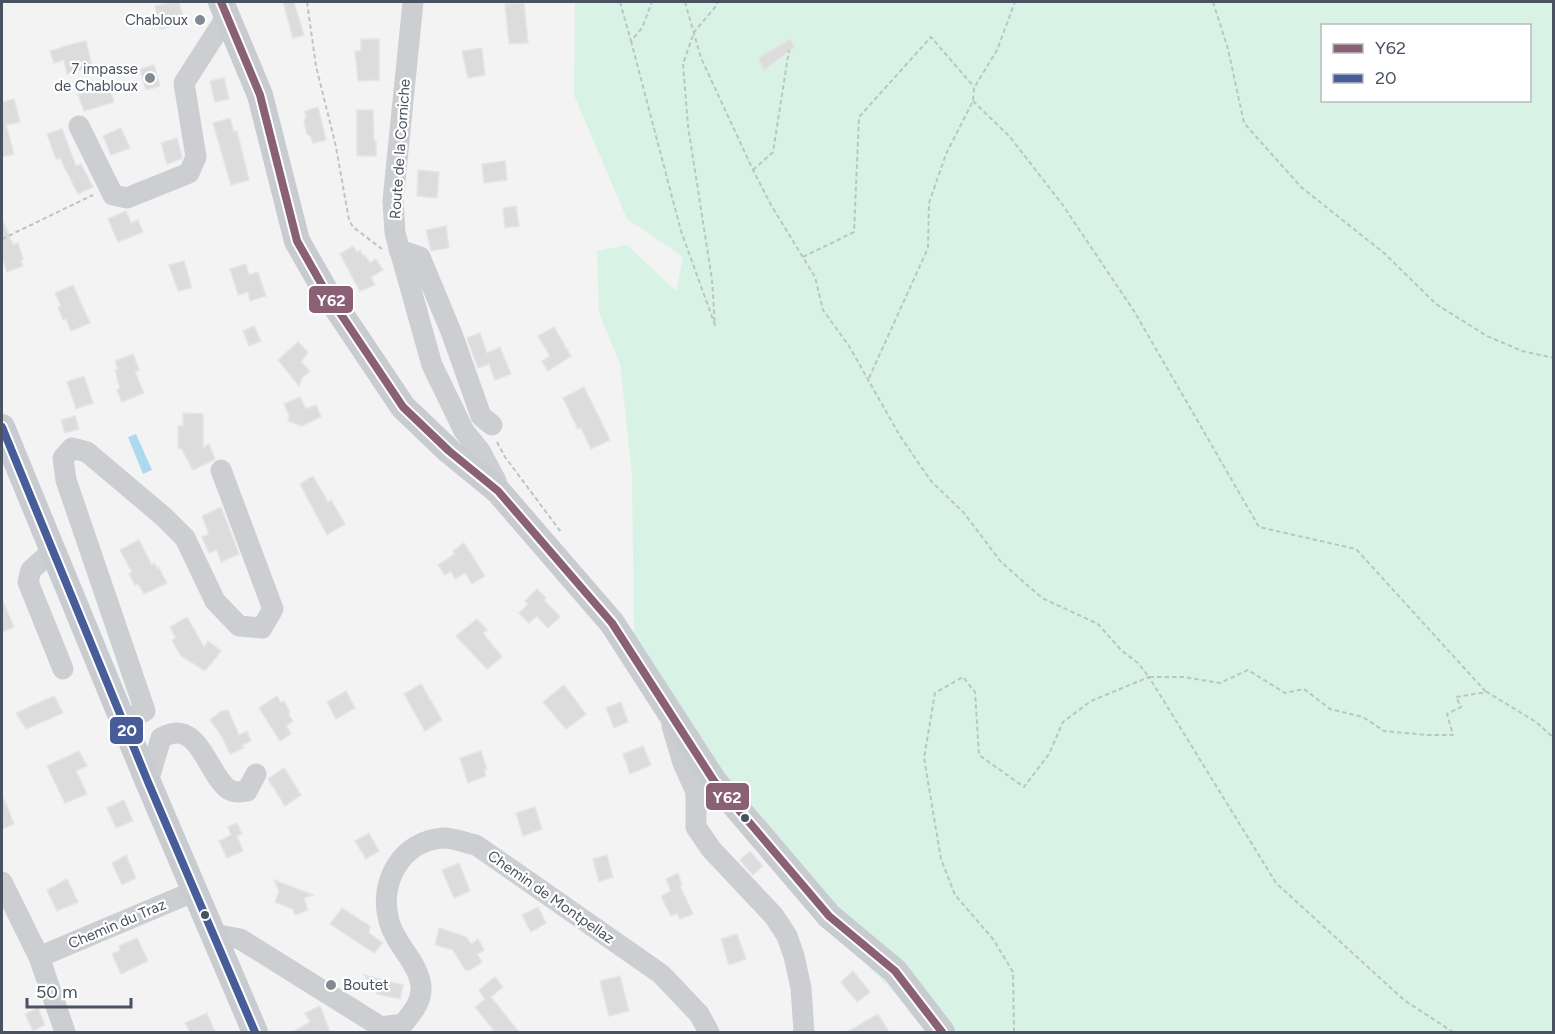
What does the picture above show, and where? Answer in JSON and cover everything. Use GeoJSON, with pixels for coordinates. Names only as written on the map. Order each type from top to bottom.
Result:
{"type":"FeatureCollection","features":[{"type":"Feature","properties":{"kind":"main road"},"geometry":{"type":"LineString","coordinates":[[224,9],[260,95],[297,241],[326,292],[403,407],[449,451],[498,491],[612,622],[667,708],[708,790],[829,916],[895,971],[942,1032]]}},
{"type":"Feature","properties":{"kind":"main road"},"geometry":{"type":"LineString","coordinates":[[2,428],[51,552],[255,1032]]}},
{"type":"Feature","properties":{"kind":"street","name":"Route de la Corniche"},"geometry":{"type":"LineString","coordinates":[[413,2],[393,200],[395,232],[432,365],[464,431],[480,451],[496,481],[498,491]]}},
{"type":"Feature","properties":{"kind":"street"},"geometry":{"type":"LineString","coordinates":[[79,126],[113,195],[127,198],[189,173],[196,157],[184,82],[224,9]]}},
{"type":"Feature","properties":{"kind":"street"},"geometry":{"type":"LineString","coordinates":[[401,256],[420,257],[452,334],[481,416],[492,425]]}},
{"type":"Feature","properties":{"kind":"street"},"geometry":{"type":"LineString","coordinates":[[122,721],[145,711],[66,480],[63,458],[72,448],[87,452],[164,517],[184,538],[215,601],[239,626],[262,628],[273,609],[220,470]]}},
{"type":"Feature","properties":{"kind":"street"},"geometry":{"type":"LineString","coordinates":[[51,552],[31,570],[28,582],[63,669]]}},
{"type":"Feature","properties":{"kind":"street"},"geometry":{"type":"LineString","coordinates":[[148,782],[161,738],[169,733],[186,735],[198,746],[227,788],[235,792],[247,791],[256,774]]}},
{"type":"Feature","properties":{"kind":"street"},"geometry":{"type":"LineString","coordinates":[[708,790],[696,828],[711,849],[774,916],[787,936],[799,977],[802,1026]]}},
{"type":"Feature","properties":{"kind":"street","name":"Chemin de Montpellaz"},"geometry":{"type":"LineString","coordinates":[[215,938],[224,936],[240,939],[381,1026],[403,1024],[417,1008],[421,989],[417,971],[389,923],[385,899],[391,872],[407,852],[420,843],[446,838],[476,845],[661,974],[699,1014],[709,1032]]}},
{"type":"Feature","properties":{"kind":"street"},"geometry":{"type":"LineString","coordinates":[[2,882],[39,957],[65,1032]]}},
{"type":"Feature","properties":{"kind":"street","name":"Chemin du Traz"},"geometry":{"type":"LineString","coordinates":[[39,957],[195,891]]}},
{"type":"Feature","properties":{"kind":"path"},"geometry":{"type":"LineString","coordinates":[[307,2],[316,66],[336,147],[349,220],[353,227],[367,239],[401,256]]}},
{"type":"Feature","properties":{"kind":"path"},"geometry":{"type":"LineString","coordinates":[[620,2],[681,231],[715,325],[712,280],[688,126],[683,64],[694,32],[717,5],[717,2]]}},
{"type":"Feature","properties":{"kind":"path"},"geometry":{"type":"LineString","coordinates":[[631,41],[642,28],[652,2]]}},
{"type":"Feature","properties":{"kind":"path"},"geometry":{"type":"LineString","coordinates":[[685,2],[701,58],[753,170],[815,277],[823,310],[849,346],[900,436],[931,481],[964,513],[1001,562],[1042,598],[1098,624],[1121,650],[1138,663],[1149,677],[1276,883],[1404,1000],[1453,1032]]}},
{"type":"Feature","properties":{"kind":"path"},"geometry":{"type":"LineString","coordinates":[[868,379],[928,248],[929,203],[946,154],[973,101],[974,88],[997,50],[1015,2]]}},
{"type":"Feature","properties":{"kind":"path"},"geometry":{"type":"LineString","coordinates":[[1213,2],[1228,49],[1244,123],[1301,187],[1384,253],[1436,304],[1487,336],[1522,351],[1554,358]]}},
{"type":"Feature","properties":{"kind":"path"},"geometry":{"type":"LineString","coordinates":[[803,257],[854,232],[859,117],[931,37],[974,88]]}},
{"type":"Feature","properties":{"kind":"path"},"geometry":{"type":"LineString","coordinates":[[753,170],[773,152],[789,50]]}},
{"type":"Feature","properties":{"kind":"path"},"geometry":{"type":"LineString","coordinates":[[973,101],[1010,137],[1062,204],[1134,311],[1259,527],[1356,549],[1486,692],[1536,722],[1554,738]]}},
{"type":"Feature","properties":{"kind":"path"},"geometry":{"type":"LineString","coordinates":[[2,239],[110,187]]}},
{"type":"Feature","properties":{"kind":"path"},"geometry":{"type":"LineString","coordinates":[[1014,1032],[1013,972],[993,939],[955,895],[941,859],[924,758],[935,693],[963,678],[975,692],[979,755],[1024,786],[1049,754],[1063,722],[1091,701],[1149,677],[1184,677],[1220,682],[1248,670],[1284,693],[1304,689],[1330,709],[1363,717],[1384,731],[1427,735],[1453,735],[1447,714],[1461,708],[1456,697],[1486,692]]}},
{"type":"Feature","properties":{"kind":"green space"},"geometry":{"type":"Polygon","coordinates":[[[575,2],[1553,2],[1553,1032],[926,1032],[892,990],[791,889],[634,634],[632,474],[620,364],[599,313],[597,251],[627,245],[676,291],[683,257],[627,219],[574,95],[575,2]]]}},
{"type":"Feature","properties":{"kind":"water"},"geometry":{"type":"Polygon","coordinates":[[[136,434],[152,470],[143,474],[128,437],[136,434]]]}},
{"type":"Feature","properties":{"kind":"building"},"geometry":{"type":"Polygon","coordinates":[[[179,2],[185,23],[160,29],[155,6],[179,2]]]}},
{"type":"Feature","properties":{"kind":"building"},"geometry":{"type":"Polygon","coordinates":[[[283,2],[294,2],[304,35],[293,38],[283,2]]]}},
{"type":"Feature","properties":{"kind":"building"},"geometry":{"type":"Polygon","coordinates":[[[524,3],[528,43],[509,44],[505,4],[524,3]]]}},
{"type":"Feature","properties":{"kind":"building"},"geometry":{"type":"Polygon","coordinates":[[[361,39],[379,39],[379,80],[358,81],[355,51],[361,51],[361,39]]]}},
{"type":"Feature","properties":{"kind":"building"},"geometry":{"type":"Polygon","coordinates":[[[790,39],[795,47],[764,70],[758,58],[790,39]]]}},
{"type":"Feature","properties":{"kind":"building"},"geometry":{"type":"Polygon","coordinates":[[[86,41],[92,66],[67,74],[64,60],[54,63],[50,51],[86,41]]]}},
{"type":"Feature","properties":{"kind":"building"},"geometry":{"type":"Polygon","coordinates":[[[482,48],[485,75],[468,78],[462,51],[482,48]]]}},
{"type":"Feature","properties":{"kind":"building","name":"7 impasse de Chabloux"},"geometry":{"type":"Polygon","coordinates":[[[154,65],[160,86],[146,90],[140,69],[154,65]]]}},
{"type":"Feature","properties":{"kind":"building"},"geometry":{"type":"Polygon","coordinates":[[[224,78],[229,99],[215,102],[210,81],[224,78]]]}},
{"type":"Feature","properties":{"kind":"building"},"geometry":{"type":"Polygon","coordinates":[[[109,84],[114,102],[84,111],[78,94],[109,84]]]}},
{"type":"Feature","properties":{"kind":"building"},"geometry":{"type":"Polygon","coordinates":[[[14,99],[20,122],[6,125],[14,154],[2,157],[2,102],[14,99]]]}},
{"type":"Feature","properties":{"kind":"building"},"geometry":{"type":"Polygon","coordinates":[[[318,107],[326,140],[313,143],[307,134],[304,121],[305,111],[318,107]]]}},
{"type":"Feature","properties":{"kind":"building"},"geometry":{"type":"Polygon","coordinates":[[[357,110],[373,110],[376,156],[357,156],[357,110]]]}},
{"type":"Feature","properties":{"kind":"building"},"geometry":{"type":"Polygon","coordinates":[[[230,118],[234,132],[237,131],[249,180],[231,185],[213,123],[230,118]]]}},
{"type":"Feature","properties":{"kind":"building"},"geometry":{"type":"Polygon","coordinates":[[[121,128],[130,148],[111,155],[103,136],[121,128]]]}},
{"type":"Feature","properties":{"kind":"building"},"geometry":{"type":"Polygon","coordinates":[[[62,129],[76,166],[81,164],[93,187],[78,194],[60,158],[56,159],[47,134],[62,129]]]}},
{"type":"Feature","properties":{"kind":"building"},"geometry":{"type":"Polygon","coordinates":[[[177,138],[182,157],[167,164],[161,143],[177,138]]]}},
{"type":"Feature","properties":{"kind":"building"},"geometry":{"type":"Polygon","coordinates":[[[505,161],[507,180],[484,183],[482,164],[505,161]]]}},
{"type":"Feature","properties":{"kind":"building"},"geometry":{"type":"Polygon","coordinates":[[[418,170],[439,172],[437,198],[417,196],[418,170]]]}},
{"type":"Feature","properties":{"kind":"building"},"geometry":{"type":"Polygon","coordinates":[[[516,206],[519,226],[505,228],[503,208],[516,206]]]}},
{"type":"Feature","properties":{"kind":"building"},"geometry":{"type":"Polygon","coordinates":[[[126,211],[131,223],[138,220],[143,232],[118,242],[108,219],[126,211]]]}},
{"type":"Feature","properties":{"kind":"building"},"geometry":{"type":"Polygon","coordinates":[[[2,218],[13,245],[18,243],[23,259],[21,260],[23,266],[7,272],[2,257],[2,218]]]}},
{"type":"Feature","properties":{"kind":"building"},"geometry":{"type":"Polygon","coordinates":[[[446,226],[449,248],[431,251],[426,230],[446,226]]]}},
{"type":"Feature","properties":{"kind":"building"},"geometry":{"type":"Polygon","coordinates":[[[353,246],[357,252],[360,250],[363,256],[365,255],[370,263],[376,259],[383,270],[371,277],[375,285],[360,291],[340,254],[353,246]]]}},
{"type":"Feature","properties":{"kind":"building"},"geometry":{"type":"Polygon","coordinates":[[[184,261],[192,288],[178,291],[169,265],[184,261]]]}},
{"type":"Feature","properties":{"kind":"building"},"geometry":{"type":"Polygon","coordinates":[[[246,264],[249,275],[258,272],[266,296],[250,301],[248,292],[238,295],[230,269],[246,264]]]}},
{"type":"Feature","properties":{"kind":"building"},"geometry":{"type":"Polygon","coordinates":[[[73,285],[90,323],[71,331],[66,319],[63,320],[58,307],[61,306],[55,293],[73,285]]]}},
{"type":"Feature","properties":{"kind":"building"},"geometry":{"type":"Polygon","coordinates":[[[254,326],[261,341],[249,346],[243,331],[254,326]]]}},
{"type":"Feature","properties":{"kind":"building"},"geometry":{"type":"Polygon","coordinates":[[[554,327],[571,356],[548,371],[542,361],[550,356],[538,336],[554,327]]]}},
{"type":"Feature","properties":{"kind":"building"},"geometry":{"type":"Polygon","coordinates":[[[480,333],[487,353],[500,347],[511,374],[495,380],[489,364],[478,368],[467,338],[480,333]]]}},
{"type":"Feature","properties":{"kind":"building"},"geometry":{"type":"Polygon","coordinates":[[[298,342],[308,352],[301,362],[310,371],[302,378],[299,386],[278,360],[298,342]]]}},
{"type":"Feature","properties":{"kind":"building"},"geometry":{"type":"Polygon","coordinates":[[[133,354],[139,370],[135,372],[144,393],[122,402],[117,390],[120,388],[115,361],[133,354]]]}},
{"type":"Feature","properties":{"kind":"building"},"geometry":{"type":"Polygon","coordinates":[[[84,376],[93,403],[76,409],[67,382],[84,376]]]}},
{"type":"Feature","properties":{"kind":"building"},"geometry":{"type":"Polygon","coordinates":[[[584,387],[610,440],[591,449],[563,398],[584,387]]]}},
{"type":"Feature","properties":{"kind":"building"},"geometry":{"type":"Polygon","coordinates":[[[300,397],[306,409],[316,405],[321,417],[302,426],[288,421],[289,415],[284,404],[300,397]]]}},
{"type":"Feature","properties":{"kind":"building"},"geometry":{"type":"Polygon","coordinates":[[[183,413],[203,414],[203,448],[209,444],[215,459],[193,470],[181,448],[178,449],[178,426],[183,426],[183,413]]]}},
{"type":"Feature","properties":{"kind":"building"},"geometry":{"type":"Polygon","coordinates":[[[75,416],[79,429],[65,433],[61,420],[75,416]]]}},
{"type":"Feature","properties":{"kind":"building"},"geometry":{"type":"Polygon","coordinates":[[[313,476],[328,502],[331,500],[345,524],[327,535],[300,484],[313,476]]]}},
{"type":"Feature","properties":{"kind":"building"},"geometry":{"type":"Polygon","coordinates":[[[221,507],[239,554],[221,562],[217,550],[209,553],[202,537],[209,534],[202,516],[221,507]]]}},
{"type":"Feature","properties":{"kind":"building"},"geometry":{"type":"Polygon","coordinates":[[[139,540],[152,565],[154,563],[159,568],[167,583],[144,594],[129,574],[132,572],[120,550],[139,540]]]}},
{"type":"Feature","properties":{"kind":"building"},"geometry":{"type":"Polygon","coordinates":[[[464,543],[485,576],[472,584],[465,573],[455,579],[451,571],[445,575],[438,565],[455,554],[453,551],[464,543]]]}},
{"type":"Feature","properties":{"kind":"building"},"geometry":{"type":"Polygon","coordinates":[[[537,589],[560,617],[548,628],[537,616],[529,623],[519,613],[528,604],[525,601],[537,589]]]}},
{"type":"Feature","properties":{"kind":"building"},"geometry":{"type":"Polygon","coordinates":[[[2,599],[14,627],[2,632],[2,599]]]}},
{"type":"Feature","properties":{"kind":"building"},"geometry":{"type":"Polygon","coordinates":[[[187,617],[204,647],[208,641],[221,651],[205,671],[181,656],[172,640],[176,638],[170,627],[187,617]]]}},
{"type":"Feature","properties":{"kind":"building"},"geometry":{"type":"Polygon","coordinates":[[[477,619],[487,630],[483,633],[502,657],[487,669],[456,636],[477,619]]]}},
{"type":"Feature","properties":{"kind":"building"},"geometry":{"type":"Polygon","coordinates":[[[421,684],[442,720],[425,731],[404,694],[421,684]]]}},
{"type":"Feature","properties":{"kind":"building"},"geometry":{"type":"Polygon","coordinates":[[[564,685],[586,714],[566,729],[543,702],[564,685]]]}},
{"type":"Feature","properties":{"kind":"building"},"geometry":{"type":"Polygon","coordinates":[[[346,691],[355,708],[336,719],[327,702],[346,691]]]}},
{"type":"Feature","properties":{"kind":"building"},"geometry":{"type":"Polygon","coordinates":[[[54,696],[63,713],[26,729],[16,713],[54,696]]]}},
{"type":"Feature","properties":{"kind":"building"},"geometry":{"type":"Polygon","coordinates":[[[277,696],[281,703],[284,701],[293,721],[286,726],[291,734],[280,741],[259,708],[277,696]]]}},
{"type":"Feature","properties":{"kind":"building"},"geometry":{"type":"Polygon","coordinates":[[[621,702],[628,722],[614,728],[606,708],[621,702]]]}},
{"type":"Feature","properties":{"kind":"building"},"geometry":{"type":"Polygon","coordinates":[[[228,710],[239,735],[247,731],[251,741],[242,745],[244,748],[230,754],[210,720],[222,711],[228,710]]]}},
{"type":"Feature","properties":{"kind":"building"},"geometry":{"type":"Polygon","coordinates":[[[643,746],[651,765],[630,774],[623,754],[643,746]]]}},
{"type":"Feature","properties":{"kind":"building"},"geometry":{"type":"Polygon","coordinates":[[[79,751],[87,766],[76,771],[87,794],[65,803],[47,766],[79,751]]]}},
{"type":"Feature","properties":{"kind":"building"},"geometry":{"type":"Polygon","coordinates":[[[481,751],[487,769],[484,769],[486,776],[468,783],[460,758],[481,751]]]}},
{"type":"Feature","properties":{"kind":"building"},"geometry":{"type":"Polygon","coordinates":[[[284,768],[301,795],[285,806],[268,779],[284,768]]]}},
{"type":"Feature","properties":{"kind":"building"},"geometry":{"type":"Polygon","coordinates":[[[2,794],[14,824],[2,829],[2,794]]]}},
{"type":"Feature","properties":{"kind":"building"},"geometry":{"type":"Polygon","coordinates":[[[124,800],[133,821],[116,828],[107,808],[124,800]]]}},
{"type":"Feature","properties":{"kind":"building"},"geometry":{"type":"Polygon","coordinates":[[[535,807],[542,829],[523,836],[516,813],[535,807]]]}},
{"type":"Feature","properties":{"kind":"building"},"geometry":{"type":"Polygon","coordinates":[[[237,823],[242,834],[237,836],[243,851],[227,858],[219,841],[231,835],[228,827],[237,823]]]}},
{"type":"Feature","properties":{"kind":"building"},"geometry":{"type":"Polygon","coordinates":[[[369,833],[379,851],[366,859],[355,841],[369,833]]]}},
{"type":"Feature","properties":{"kind":"building"},"geometry":{"type":"Polygon","coordinates":[[[750,851],[763,866],[753,875],[740,860],[750,851]]]}},
{"type":"Feature","properties":{"kind":"building"},"geometry":{"type":"Polygon","coordinates":[[[126,855],[136,878],[122,885],[112,863],[126,855]]]}},
{"type":"Feature","properties":{"kind":"building"},"geometry":{"type":"Polygon","coordinates":[[[607,855],[613,877],[599,882],[593,859],[607,855]]]}},
{"type":"Feature","properties":{"kind":"building"},"geometry":{"type":"Polygon","coordinates":[[[459,863],[470,891],[454,898],[442,870],[459,863]]]}},
{"type":"Feature","properties":{"kind":"building"},"geometry":{"type":"Polygon","coordinates":[[[678,873],[682,885],[680,886],[693,914],[680,919],[677,913],[671,916],[661,896],[671,891],[666,879],[678,873]]]}},
{"type":"Feature","properties":{"kind":"building"},"geometry":{"type":"Polygon","coordinates":[[[67,879],[78,902],[57,911],[47,890],[67,879]]]}},
{"type":"Feature","properties":{"kind":"building"},"geometry":{"type":"Polygon","coordinates":[[[274,880],[313,895],[304,898],[308,910],[295,915],[293,909],[275,902],[279,891],[274,880]]]}},
{"type":"Feature","properties":{"kind":"building"},"geometry":{"type":"Polygon","coordinates":[[[538,907],[546,923],[531,932],[522,915],[538,907]]]}},
{"type":"Feature","properties":{"kind":"building"},"geometry":{"type":"Polygon","coordinates":[[[342,908],[370,926],[369,933],[383,943],[374,953],[330,924],[342,908]]]}},
{"type":"Feature","properties":{"kind":"building"},"geometry":{"type":"Polygon","coordinates":[[[439,928],[466,937],[471,944],[478,939],[484,950],[477,954],[482,962],[470,970],[465,970],[453,950],[435,945],[439,928]]]}},
{"type":"Feature","properties":{"kind":"building"},"geometry":{"type":"Polygon","coordinates":[[[737,934],[746,959],[729,965],[721,939],[737,934]]]}},
{"type":"Feature","properties":{"kind":"building"},"geometry":{"type":"Polygon","coordinates":[[[137,938],[148,961],[121,974],[112,954],[120,950],[119,946],[137,938]]]}},
{"type":"Feature","properties":{"kind":"building"},"geometry":{"type":"Polygon","coordinates":[[[853,971],[870,992],[857,1002],[841,982],[853,971]]]}},
{"type":"Feature","properties":{"kind":"building"},"geometry":{"type":"Polygon","coordinates":[[[364,975],[403,985],[400,999],[377,994],[364,975]]]}},
{"type":"Feature","properties":{"kind":"building"},"geometry":{"type":"Polygon","coordinates":[[[620,976],[629,1011],[609,1016],[600,981],[620,976]]]}},
{"type":"Feature","properties":{"kind":"building"},"geometry":{"type":"Polygon","coordinates":[[[495,977],[503,987],[491,997],[519,1032],[495,1032],[475,1007],[485,999],[479,990],[495,977]]]}},
{"type":"Feature","properties":{"kind":"building"},"geometry":{"type":"Polygon","coordinates":[[[320,1006],[330,1032],[293,1032],[310,1022],[305,1013],[320,1006]]]}},
{"type":"Feature","properties":{"kind":"building"},"geometry":{"type":"Polygon","coordinates":[[[38,1008],[45,1025],[33,1031],[25,1014],[38,1008]]]}},
{"type":"Feature","properties":{"kind":"building"},"geometry":{"type":"Polygon","coordinates":[[[207,1013],[215,1032],[190,1032],[185,1023],[207,1013]]]}},
{"type":"Feature","properties":{"kind":"building"},"geometry":{"type":"Polygon","coordinates":[[[878,1014],[889,1032],[847,1032],[878,1014]]]}},
{"type":"Feature","properties":{"kind":"transit line","name":"Y62"},"geometry":{"type":"LineString","coordinates":[[221,2],[260,95],[297,241],[326,292],[403,407],[449,451],[498,491],[612,623],[714,781],[829,916],[895,971],[942,1032]]}},
{"type":"Feature","properties":{"kind":"transit line","name":"20"},"geometry":{"type":"LineString","coordinates":[[2,427],[148,782],[255,1032]]}},
{"type":"Feature","properties":{"kind":"place","name":"Chabloux"},"geometry":{"type":"Point","coordinates":[200,20]}},
{"type":"Feature","properties":{"kind":"place","name":"7 impasse de Chabloux"},"geometry":{"type":"Point","coordinates":[150,78]}},
{"type":"Feature","properties":{"kind":"place","name":"Boutet"},"geometry":{"type":"Point","coordinates":[331,985]}}]}
